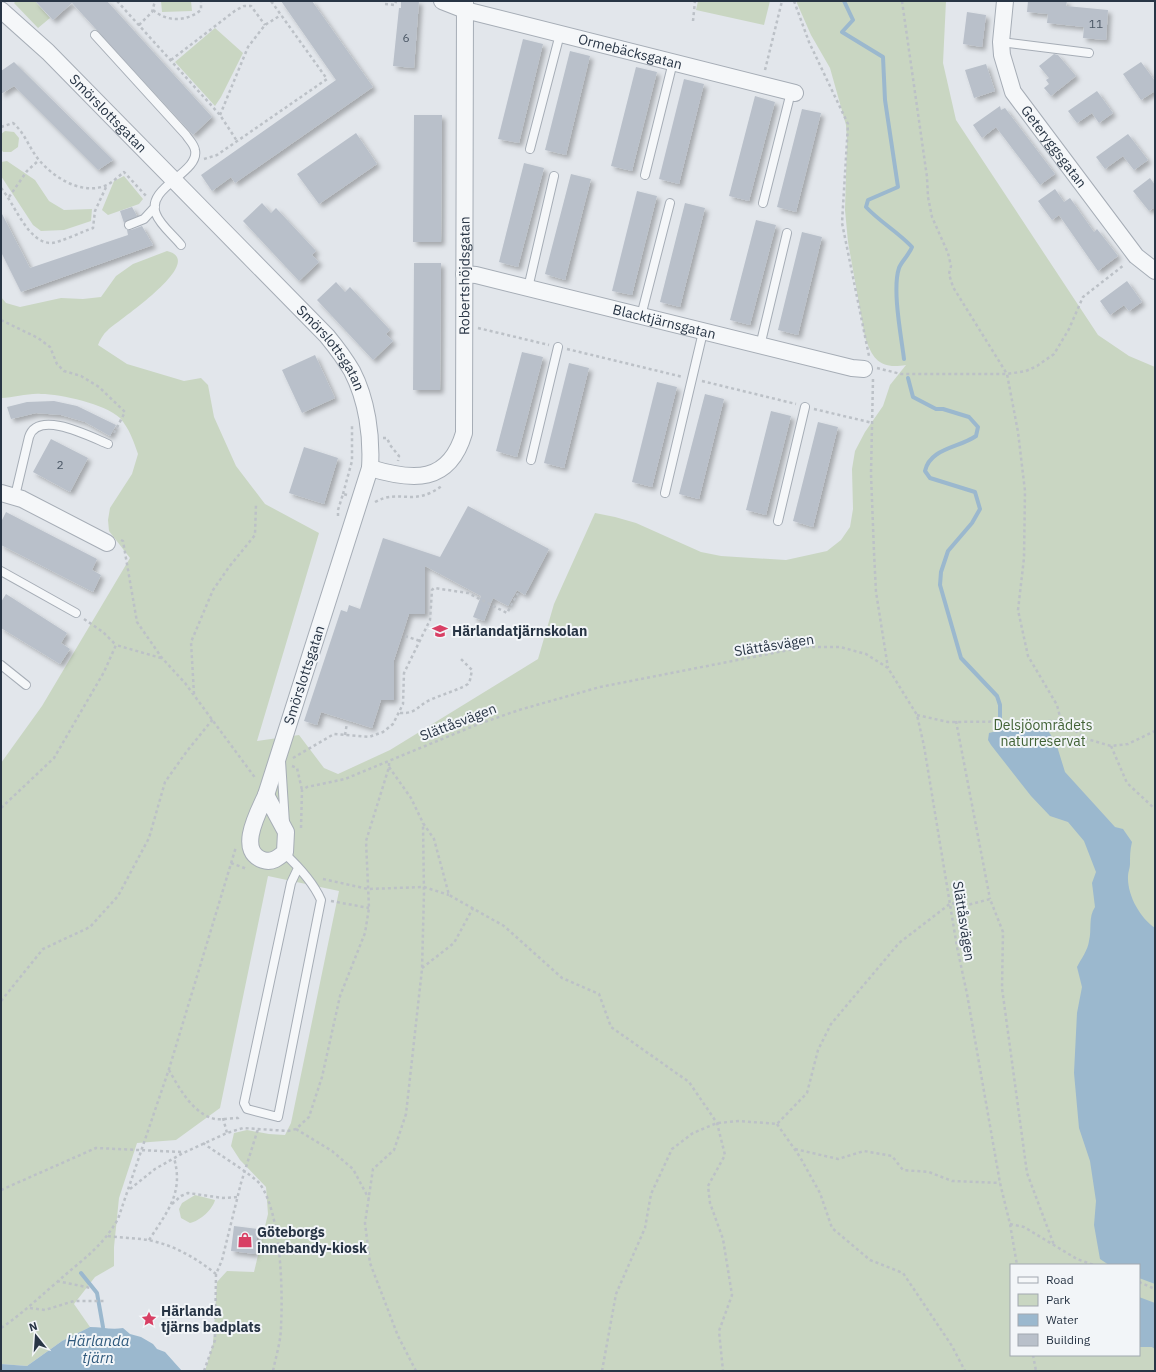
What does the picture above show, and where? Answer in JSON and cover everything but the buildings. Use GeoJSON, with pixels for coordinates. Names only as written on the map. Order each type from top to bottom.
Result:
{"type":"FeatureCollection","features":[{"type":"Feature","properties":{"kind":"street","name":"Ormebäcksgatan"},"geometry":{"type":"LineString","coordinates":[[442,1],[465,5],[560,34],[793,92]]}},
{"type":"Feature","properties":{"kind":"street","name":"Geteryggsgatan"},"geometry":{"type":"LineString","coordinates":[[1005,1],[1001,42],[1002,55],[1013,92],[1136,256],[1155,271]]}},
{"type":"Feature","properties":{"kind":"street","name":"Robertshöjdsgatan"},"geometry":{"type":"LineString","coordinates":[[370,468],[401,476],[418,477],[429,475],[447,464],[458,450],[464,433],[465,5]]}},
{"type":"Feature","properties":{"kind":"street","name":"Smörslottsgatan"},"geometry":{"type":"LineString","coordinates":[[1,10],[48,52],[327,336],[353,372],[365,407],[371,445],[370,468],[280,759],[251,834],[250,848],[257,857],[268,862],[277,859],[284,853]]}},
{"type":"Feature","properties":{"kind":"street","name":"Blacktjärnsgatan"},"geometry":{"type":"LineString","coordinates":[[464,274],[528,288],[852,368],[869,367]]}},
{"type":"Feature","properties":{"kind":"street"},"geometry":{"type":"LineString","coordinates":[[8,494],[112,540]]}},
{"type":"Feature","properties":{"kind":"street"},"geometry":{"type":"LineString","coordinates":[[266,795],[293,832],[284,853]]}},
{"type":"Feature","properties":{"kind":"lane"},"geometry":{"type":"LineString","coordinates":[[530,149],[560,34]]}},
{"type":"Feature","properties":{"kind":"lane"},"geometry":{"type":"LineString","coordinates":[[95,35],[193,144],[196,156],[192,163],[173,180],[155,202],[156,214],[160,221],[181,245]]}},
{"type":"Feature","properties":{"kind":"lane"},"geometry":{"type":"LineString","coordinates":[[1001,42],[1089,54]]}},
{"type":"Feature","properties":{"kind":"lane"},"geometry":{"type":"LineString","coordinates":[[645,175],[673,62]]}},
{"type":"Feature","properties":{"kind":"lane"},"geometry":{"type":"LineString","coordinates":[[763,203],[793,92]]}},
{"type":"Feature","properties":{"kind":"lane"},"geometry":{"type":"LineString","coordinates":[[528,288],[554,176]]}},
{"type":"Feature","properties":{"kind":"lane"},"geometry":{"type":"LineString","coordinates":[[641,316],[670,203]]}},
{"type":"Feature","properties":{"kind":"lane"},"geometry":{"type":"LineString","coordinates":[[129,225],[144,219],[155,207]]}},
{"type":"Feature","properties":{"kind":"lane"},"geometry":{"type":"LineString","coordinates":[[760,346],[787,233]]}},
{"type":"Feature","properties":{"kind":"lane"},"geometry":{"type":"LineString","coordinates":[[665,493],[703,332]]}},
{"type":"Feature","properties":{"kind":"lane"},"geometry":{"type":"LineString","coordinates":[[531,460],[558,347]]}},
{"type":"Feature","properties":{"kind":"lane"},"geometry":{"type":"LineString","coordinates":[[778,521],[805,407]]}},
{"type":"Feature","properties":{"kind":"lane"},"geometry":{"type":"LineString","coordinates":[[8,494],[31,432],[36,428],[47,425],[60,426],[108,444]]}},
{"type":"Feature","properties":{"kind":"lane"},"geometry":{"type":"LineString","coordinates":[[1,571],[76,613]]}},
{"type":"Feature","properties":{"kind":"lane"},"geometry":{"type":"LineString","coordinates":[[1,664],[26,685]]}},
{"type":"Feature","properties":{"kind":"lane"},"geometry":{"type":"LineString","coordinates":[[280,759],[293,832]]}},
{"type":"Feature","properties":{"kind":"lane"},"geometry":{"type":"LineString","coordinates":[[284,853],[298,868],[317,891],[321,900],[278,1117],[247,1109],[244,1103],[291,883],[298,868]]}},
{"type":"Feature","properties":{"kind":"path"},"geometry":{"type":"LineString","coordinates":[[117,1],[220,115],[237,141]]}},
{"type":"Feature","properties":{"kind":"path"},"geometry":{"type":"LineString","coordinates":[[138,25],[153,10],[155,1]]}},
{"type":"Feature","properties":{"kind":"path"},"geometry":{"type":"LineString","coordinates":[[153,10],[161,16],[168,18],[186,18],[200,10],[201,1]]}},
{"type":"Feature","properties":{"kind":"path"},"geometry":{"type":"LineString","coordinates":[[192,163],[217,155],[327,80],[271,1]]}},
{"type":"Feature","properties":{"kind":"path"},"geometry":{"type":"LineString","coordinates":[[385,4],[396,5],[396,1]]}},
{"type":"Feature","properties":{"kind":"path"},"geometry":{"type":"LineString","coordinates":[[693,21],[695,1]]}},
{"type":"Feature","properties":{"kind":"path"},"geometry":{"type":"LineString","coordinates":[[761,84],[782,1]]}},
{"type":"Feature","properties":{"kind":"path"},"geometry":{"type":"LineString","coordinates":[[794,1],[809,42],[848,124],[842,223],[869,367],[873,422],[871,474],[876,592],[888,668]]}},
{"type":"Feature","properties":{"kind":"path"},"geometry":{"type":"LineString","coordinates":[[902,1],[928,177],[928,198],[932,217],[948,253],[951,266],[949,274],[953,287],[1006,374],[1018,432],[1025,491],[1024,558],[1018,610],[1028,656],[1058,705],[1061,721]]}},
{"type":"Feature","properties":{"kind":"path"},"geometry":{"type":"LineString","coordinates":[[171,60],[236,10],[244,6],[251,6],[265,25]]}},
{"type":"Feature","properties":{"kind":"path"},"geometry":{"type":"LineString","coordinates":[[220,115],[248,46],[265,25],[281,15]]}},
{"type":"Feature","properties":{"kind":"path"},"geometry":{"type":"LineString","coordinates":[[1,127],[13,123],[19,128],[39,160],[71,185],[94,188],[107,185],[124,172],[155,207]]}},
{"type":"Feature","properties":{"kind":"path"},"geometry":{"type":"LineString","coordinates":[[9,197],[27,171],[39,160]]}},
{"type":"Feature","properties":{"kind":"path"},"geometry":{"type":"LineString","coordinates":[[1,188],[9,197],[30,232],[39,240],[53,243],[93,228],[95,211],[107,185]]}},
{"type":"Feature","properties":{"kind":"path"},"geometry":{"type":"LineString","coordinates":[[869,367],[901,374],[1006,374],[1026,371],[1037,366],[1054,354],[1069,329],[1083,298],[1136,256]]}},
{"type":"Feature","properties":{"kind":"path"},"geometry":{"type":"LineString","coordinates":[[1,320],[38,338],[50,347],[57,364],[64,371],[81,376],[98,387],[125,412],[108,444]]}},
{"type":"Feature","properties":{"kind":"path"},"geometry":{"type":"LineString","coordinates":[[474,327],[873,422]]}},
{"type":"Feature","properties":{"kind":"path"},"geometry":{"type":"LineString","coordinates":[[343,494],[352,462],[352,419]]}},
{"type":"Feature","properties":{"kind":"path"},"geometry":{"type":"LineString","coordinates":[[194,695],[191,642],[213,590],[229,567],[255,535],[256,504]]}},
{"type":"Feature","properties":{"kind":"path"},"geometry":{"type":"LineString","coordinates":[[112,540],[123,541],[137,622],[162,658],[213,719],[257,780]]}},
{"type":"Feature","properties":{"kind":"path"},"geometry":{"type":"LineString","coordinates":[[280,759],[334,734],[357,737],[377,735],[388,729],[400,713],[404,698],[404,673],[430,620],[432,590],[434,588],[468,592],[507,613],[518,593]]}},
{"type":"Feature","properties":{"kind":"path"},"geometry":{"type":"LineString","coordinates":[[76,613],[103,632],[116,645],[162,658]]}},
{"type":"Feature","properties":{"kind":"path"},"geometry":{"type":"LineString","coordinates":[[405,636],[420,641]]}},
{"type":"Feature","properties":{"kind":"path"},"geometry":{"type":"LineString","coordinates":[[1,808],[54,758],[104,672],[116,645]]}},
{"type":"Feature","properties":{"kind":"path","name":"Slättåsvägen"},"geometry":{"type":"LineString","coordinates":[[293,832],[302,790],[307,787],[345,779],[476,725],[519,710],[600,687],[804,647],[840,647],[866,654],[888,668],[917,715],[924,746],[951,903],[957,947],[1000,1183],[1010,1224],[1017,1264]]}},
{"type":"Feature","properties":{"kind":"path"},"geometry":{"type":"LineString","coordinates":[[400,713],[408,714],[430,700],[439,698],[468,684],[472,670],[460,658]]}},
{"type":"Feature","properties":{"kind":"path"},"geometry":{"type":"LineString","coordinates":[[917,715],[948,722],[1005,720],[1061,721],[1087,739],[1111,746],[1128,744],[1155,731]]}},
{"type":"Feature","properties":{"kind":"path"},"geometry":{"type":"LineString","coordinates":[[1,1001],[43,949],[90,927],[118,896],[149,838],[165,782],[187,751],[213,719]]}},
{"type":"Feature","properties":{"kind":"path"},"geometry":{"type":"LineString","coordinates":[[956,721],[990,899],[1003,932],[1002,988],[1027,1173],[1054,1245]]}},
{"type":"Feature","properties":{"kind":"path"},"geometry":{"type":"LineString","coordinates":[[345,735],[347,723]]}},
{"type":"Feature","properties":{"kind":"path"},"geometry":{"type":"LineString","coordinates":[[1111,746],[1127,783],[1155,809]]}},
{"type":"Feature","properties":{"kind":"path"},"geometry":{"type":"LineString","coordinates":[[389,767],[411,798],[423,823],[434,839],[449,895]]}},
{"type":"Feature","properties":{"kind":"path"},"geometry":{"type":"LineString","coordinates":[[416,1371],[398,1336],[370,1264],[365,1222],[373,1169],[394,1150],[406,1114],[422,968],[424,887],[423,823]]}},
{"type":"Feature","properties":{"kind":"path"},"geometry":{"type":"LineString","coordinates":[[231,863],[251,870]]}},
{"type":"Feature","properties":{"kind":"path"},"geometry":{"type":"LineString","coordinates":[[320,877],[324,880],[368,889],[424,887],[449,895],[474,908],[504,926],[562,978],[599,994],[612,1027],[689,1082],[717,1123],[725,1155],[708,1186],[710,1203],[722,1239],[732,1295],[719,1331],[723,1371]]}},
{"type":"Feature","properties":{"kind":"path"},"geometry":{"type":"LineString","coordinates":[[777,1124],[807,1093],[818,1050],[831,1024],[899,943],[951,903],[964,906],[990,899]]}},
{"type":"Feature","properties":{"kind":"path"},"geometry":{"type":"LineString","coordinates":[[321,900],[369,908]]}},
{"type":"Feature","properties":{"kind":"path"},"geometry":{"type":"LineString","coordinates":[[422,968],[454,943],[474,908]]}},
{"type":"Feature","properties":{"kind":"path"},"geometry":{"type":"LineString","coordinates":[[169,1069],[177,1085],[198,1110],[216,1119],[238,1118],[247,1109]]}},
{"type":"Feature","properties":{"kind":"path"},"geometry":{"type":"LineString","coordinates":[[223,1118],[227,1133]]}},
{"type":"Feature","properties":{"kind":"path"},"geometry":{"type":"LineString","coordinates":[[602,1371],[616,1294],[645,1228],[651,1194],[672,1150],[693,1133],[717,1123],[740,1121],[777,1124]]}},
{"type":"Feature","properties":{"kind":"path"},"geometry":{"type":"LineString","coordinates":[[777,1124],[794,1149],[820,1193],[832,1228],[870,1260],[902,1273],[952,1346],[965,1371]]}},
{"type":"Feature","properties":{"kind":"path"},"geometry":{"type":"LineString","coordinates":[[204,1371],[215,1340],[216,1274],[222,1260],[238,1197],[258,1129]]}},
{"type":"Feature","properties":{"kind":"path"},"geometry":{"type":"LineString","coordinates":[[296,1129],[332,1151],[353,1169],[369,1199]]}},
{"type":"Feature","properties":{"kind":"path"},"geometry":{"type":"LineString","coordinates":[[203,1143],[259,1182],[266,1194],[275,1218],[281,1294],[281,1328],[273,1371]]}},
{"type":"Feature","properties":{"kind":"path"},"geometry":{"type":"LineString","coordinates":[[1,1190],[96,1148],[183,1152]]}},
{"type":"Feature","properties":{"kind":"path"},"geometry":{"type":"LineString","coordinates":[[1,1328],[29,1308],[57,1281],[99,1247],[108,1236],[118,1219],[129,1190],[140,1149]]}},
{"type":"Feature","properties":{"kind":"path"},"geometry":{"type":"LineString","coordinates":[[794,1149],[838,1159],[864,1151],[892,1156],[903,1170],[929,1172],[952,1181],[1000,1183]]}},
{"type":"Feature","properties":{"kind":"path"},"geometry":{"type":"LineString","coordinates":[[149,1240],[172,1204],[177,1190],[178,1180],[174,1158]]}},
{"type":"Feature","properties":{"kind":"path"},"geometry":{"type":"LineString","coordinates":[[172,1204],[181,1196],[188,1193],[223,1198],[238,1197]]}},
{"type":"Feature","properties":{"kind":"path"},"geometry":{"type":"LineString","coordinates":[[1010,1224],[1024,1227],[1077,1259],[1091,1264]]}},
{"type":"Feature","properties":{"kind":"path"},"geometry":{"type":"LineString","coordinates":[[108,1236],[149,1240],[183,1252],[216,1274]]}},
{"type":"Feature","properties":{"kind":"path"},"geometry":{"type":"LineString","coordinates":[[57,1281],[91,1288]]}},
{"type":"Feature","properties":{"kind":"path"},"geometry":{"type":"LineString","coordinates":[[1140,1282],[1155,1289]]}},
{"type":"Feature","properties":{"kind":"path"},"geometry":{"type":"LineString","coordinates":[[29,1308],[45,1310],[74,1302],[104,1301]]}},
{"type":"Feature","properties":{"kind":"path"},"geometry":{"type":"LineString","coordinates":[[1033,1356],[1036,1371]]}},
{"type":"Feature","properties":{"kind":"green space"},"geometry":{"type":"Polygon","coordinates":[[[16,1],[35,1],[50,18],[38,28],[14,3],[16,1]]]}},
{"type":"Feature","properties":{"kind":"green space"},"geometry":{"type":"Polygon","coordinates":[[[161,1],[191,1],[192,11],[162,12],[161,1]]]}},
{"type":"Feature","properties":{"kind":"green space"},"geometry":{"type":"Polygon","coordinates":[[[698,1],[770,1],[764,25],[696,10],[698,1]]]}},
{"type":"Feature","properties":{"kind":"green space","name":"Delsjöområdets naturreservat"},"geometry":{"type":"Polygon","coordinates":[[[796,1],[946,1],[943,63],[956,120],[1098,335],[1129,356],[1155,367],[1155,1371],[205,1371],[213,1344],[217,1282],[227,1271],[254,1272],[268,1214],[266,1187],[240,1160],[231,1146],[234,1133],[247,1130],[285,1135],[291,1123],[339,891],[268,876],[220,1108],[176,1140],[137,1143],[119,1198],[114,1247],[114,1266],[95,1277],[74,1304],[90,1327],[62,1341],[27,1366],[1,1364],[1,763],[42,706],[130,558],[109,531],[108,520],[110,508],[132,474],[138,454],[126,426],[120,418],[104,408],[71,398],[50,394],[31,394],[1,398],[1,297],[6,303],[20,307],[61,298],[83,299],[101,297],[116,276],[133,264],[167,251],[177,257],[177,266],[169,278],[142,304],[106,332],[98,345],[127,364],[184,381],[201,378],[208,385],[214,417],[236,466],[265,504],[319,533],[257,741],[299,735],[324,768],[338,774],[390,750],[538,659],[554,604],[595,513],[636,523],[701,552],[721,556],[786,560],[827,551],[841,540],[850,527],[853,509],[852,469],[855,451],[865,432],[883,406],[890,385],[906,365],[890,366],[879,362],[871,352],[865,337],[848,242],[845,210],[846,125],[830,68],[811,35],[796,1]]]}},
{"type":"Feature","properties":{"kind":"green space"},"geometry":{"type":"Polygon","coordinates":[[[215,28],[243,53],[215,106],[175,62],[215,28]]]}},
{"type":"Feature","properties":{"kind":"green space"},"geometry":{"type":"Polygon","coordinates":[[[5,131],[14,132],[19,138],[18,147],[11,152],[3,152],[1,149],[1,134],[5,131]]]}},
{"type":"Feature","properties":{"kind":"green space"},"geometry":{"type":"Polygon","coordinates":[[[7,161],[35,180],[49,201],[64,210],[92,209],[91,221],[64,230],[41,231],[33,225],[1,176],[1,162],[7,161]]]}},
{"type":"Feature","properties":{"kind":"green space"},"geometry":{"type":"Polygon","coordinates":[[[124,176],[143,199],[139,204],[108,215],[102,210],[114,181],[124,176]]]}},
{"type":"Feature","properties":{"kind":"green space"},"geometry":{"type":"Polygon","coordinates":[[[195,1195],[215,1200],[212,1207],[206,1214],[198,1220],[190,1223],[181,1218],[179,1209],[182,1203],[195,1195]]]}},
{"type":"Feature","properties":{"kind":"water"},"geometry":{"type":"Polygon","coordinates":[[[1003,725],[1004,731],[1047,729],[1056,743],[1065,772],[1115,827],[1123,829],[1132,842],[1128,876],[1130,891],[1132,898],[1144,918],[1155,928],[1155,1284],[1140,1278],[1140,1264],[1108,1264],[1100,1259],[1094,1225],[1096,1201],[1090,1161],[1079,1128],[1074,1073],[1077,1013],[1082,987],[1077,967],[1086,951],[1090,937],[1091,919],[1095,907],[1092,883],[1096,872],[1084,841],[1068,822],[1050,816],[1031,796],[991,745],[988,740],[989,733],[997,731],[997,726],[1003,725]]]}},
{"type":"Feature","properties":{"kind":"water"},"geometry":{"type":"Polygon","coordinates":[[[1140,1297],[1155,1303],[1155,1349],[1152,1347],[1140,1347],[1140,1297]]]}},
{"type":"Feature","properties":{"kind":"water","name":"Härlanda tjärn"},"geometry":{"type":"Polygon","coordinates":[[[90,1327],[114,1329],[123,1328],[130,1334],[141,1337],[153,1344],[157,1349],[165,1352],[182,1371],[1,1371],[1,1364],[27,1366],[62,1341],[90,1327]]]}},
{"type":"Feature","properties":{"kind":"waterway"},"geometry":{"type":"LineString","coordinates":[[844,1],[853,20],[842,32],[883,57],[885,100],[898,187],[868,200],[866,207],[912,247],[899,268],[896,288],[904,359]]}},
{"type":"Feature","properties":{"kind":"waterway"},"geometry":{"type":"LineString","coordinates":[[908,378],[913,397],[936,409],[943,409],[969,417],[978,427],[976,436],[939,453],[928,463],[925,471],[930,478],[975,492],[980,509],[972,523],[948,551],[941,572],[940,585],[961,658],[997,696],[1000,705],[1000,726]]}},
{"type":"Feature","properties":{"kind":"waterway"},"geometry":{"type":"LineString","coordinates":[[81,1273],[97,1293],[103,1327]]}},
{"type":"Feature","properties":{"kind":"place","name":"Härlandatjärnskolan"},"geometry":{"type":"Point","coordinates":[440,631]}},
{"type":"Feature","properties":{"kind":"place","name":"Göteborgs innebandy-kiosk"},"geometry":{"type":"Point","coordinates":[245,1240]}},
{"type":"Feature","properties":{"kind":"place","name":"Härlanda tjärns badplats"},"geometry":{"type":"Point","coordinates":[149,1319]}}]}
